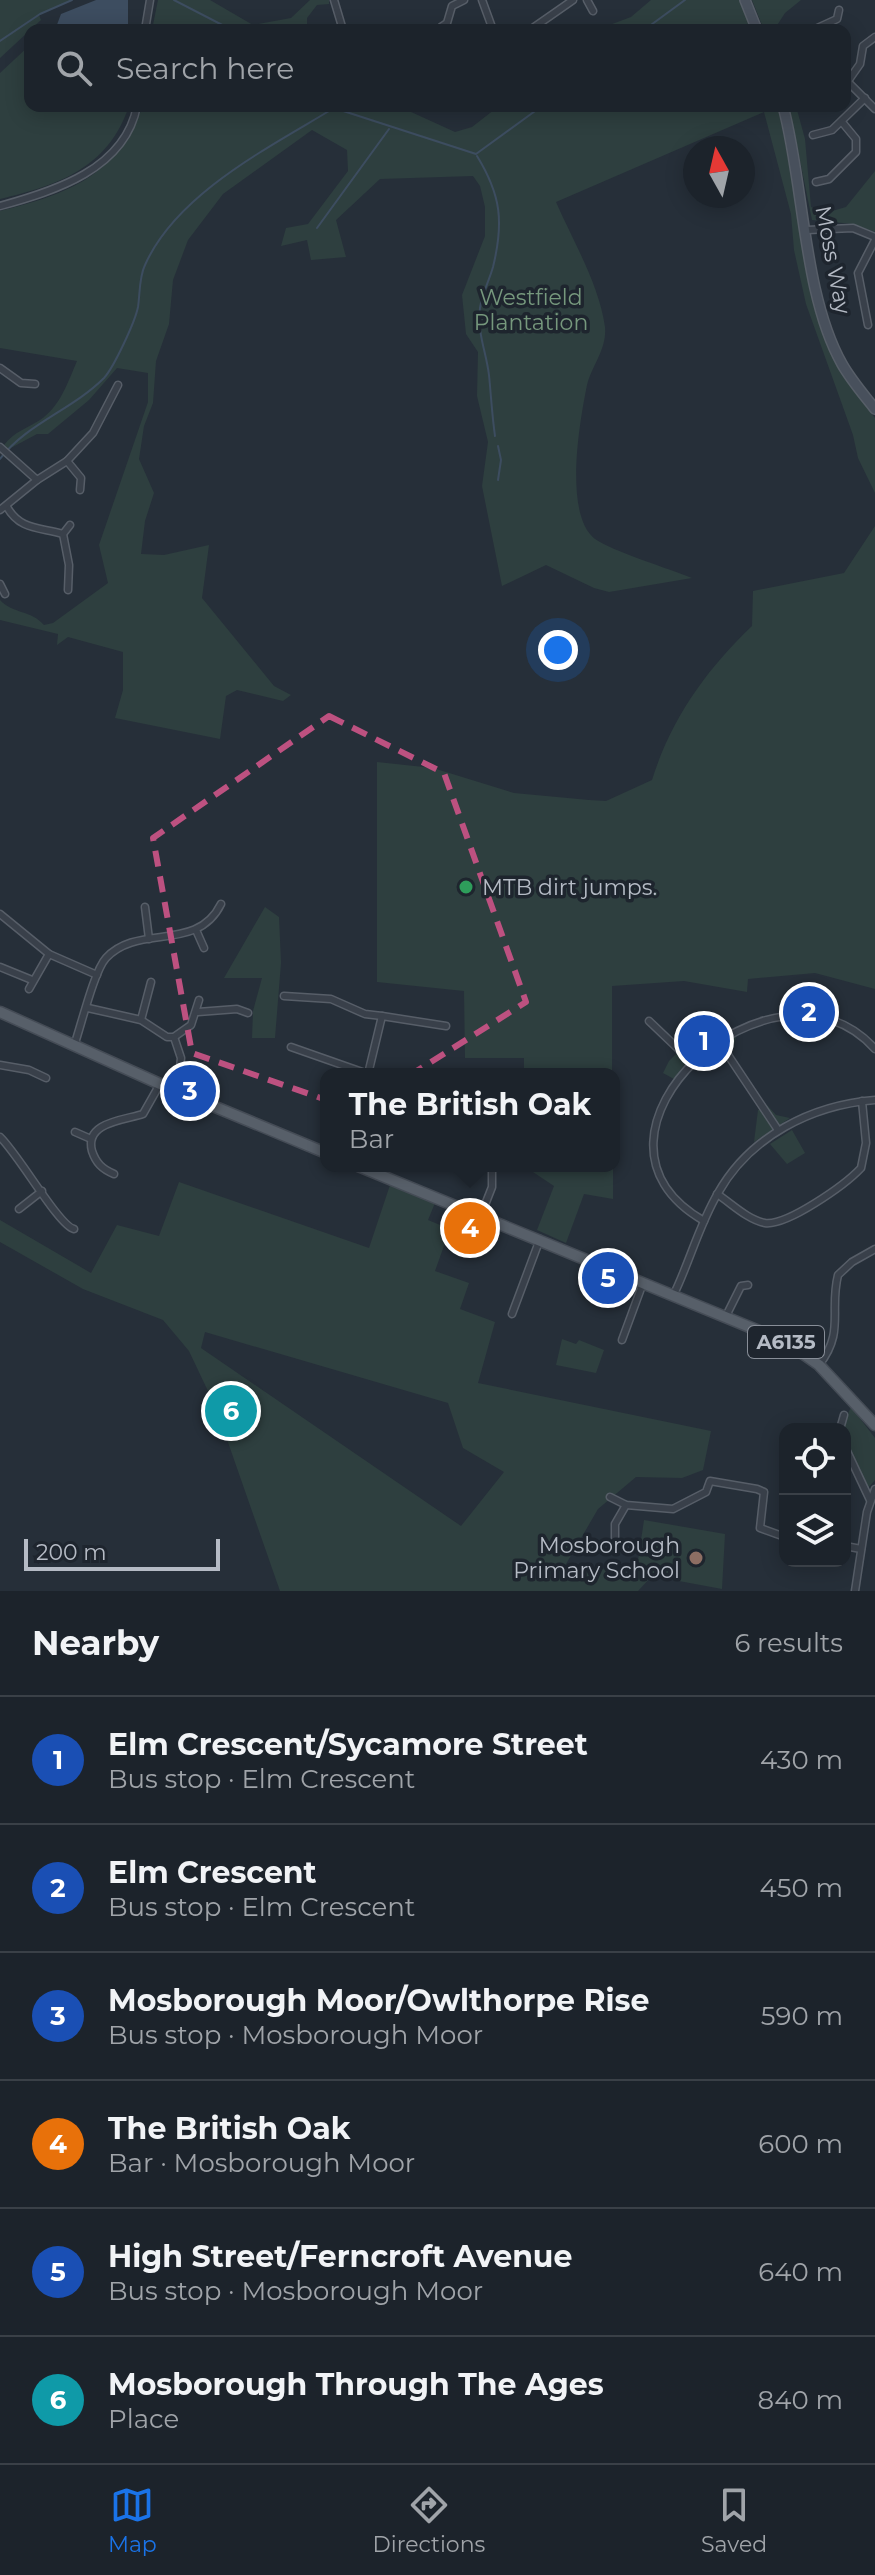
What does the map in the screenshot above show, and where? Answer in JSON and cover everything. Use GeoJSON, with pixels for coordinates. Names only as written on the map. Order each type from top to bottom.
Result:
{"type":"FeatureCollection","features":[{"type":"Feature","properties":{"kind":"main road"},"geometry":{"type":"LineString","coordinates":[[1,1017],[320,1151]]}},
{"type":"Feature","properties":{"kind":"main road","name":"A6135"},"geometry":{"type":"LineString","coordinates":[[373,1172],[786,1342],[819,1365],[875,1425]]}},
{"type":"Feature","properties":{"kind":"street"},"geometry":{"type":"LineString","coordinates":[[446,24],[452,6],[464,0]]}},
{"type":"Feature","properties":{"kind":"street"},"geometry":{"type":"LineString","coordinates":[[482,0],[491,24]]}},
{"type":"Feature","properties":{"kind":"street"},"geometry":{"type":"LineString","coordinates":[[539,24],[573,0]]}},
{"type":"Feature","properties":{"kind":"street"},"geometry":{"type":"LineString","coordinates":[[587,0],[593,11]]}},
{"type":"Feature","properties":{"kind":"street"},"geometry":{"type":"LineString","coordinates":[[745,0],[755,24]]}},
{"type":"Feature","properties":{"kind":"street"},"geometry":{"type":"LineString","coordinates":[[146,24],[150,1]]}},
{"type":"Feature","properties":{"kind":"street"},"geometry":{"type":"LineString","coordinates":[[336,1],[342,24]]}},
{"type":"Feature","properties":{"kind":"street"},"geometry":{"type":"LineString","coordinates":[[826,24],[837,19],[839,10]]}},
{"type":"Feature","properties":{"kind":"street"},"geometry":{"type":"LineString","coordinates":[[851,74],[860,64],[865,42],[875,37]]}},
{"type":"Feature","properties":{"kind":"street"},"geometry":{"type":"LineString","coordinates":[[851,85],[875,109]]}},
{"type":"Feature","properties":{"kind":"street"},"geometry":{"type":"LineString","coordinates":[[813,135],[830,132],[865,98]]}},
{"type":"Feature","properties":{"kind":"street"},"geometry":{"type":"LineString","coordinates":[[0,206],[63,185],[93,169],[121,144],[134,112]]}},
{"type":"Feature","properties":{"kind":"street","name":"Moss Way"},"geometry":{"type":"LineString","coordinates":[[785,112],[796,153],[807,230],[830,335],[842,364],[875,409]]}},
{"type":"Feature","properties":{"kind":"street"},"geometry":{"type":"LineString","coordinates":[[816,182],[829,179],[856,152],[856,139],[842,122]]}},
{"type":"Feature","properties":{"kind":"street"},"geometry":{"type":"LineString","coordinates":[[807,230],[853,228],[875,238],[858,273],[868,325]]}},
{"type":"Feature","properties":{"kind":"street"},"geometry":{"type":"LineString","coordinates":[[0,368],[21,383],[35,384]]}},
{"type":"Feature","properties":{"kind":"street"},"geometry":{"type":"LineString","coordinates":[[63,534],[24,526],[3,509],[37,480],[67,461],[93,433],[118,385]]}},
{"type":"Feature","properties":{"kind":"street"},"geometry":{"type":"LineString","coordinates":[[0,447],[37,480]]}},
{"type":"Feature","properties":{"kind":"street"},"geometry":{"type":"LineString","coordinates":[[67,461],[81,478],[80,490]]}},
{"type":"Feature","properties":{"kind":"street"},"geometry":{"type":"LineString","coordinates":[[68,590],[70,580],[63,534],[70,525]]}},
{"type":"Feature","properties":{"kind":"street"},"geometry":{"type":"LineString","coordinates":[[5,594],[2,585],[10,578]]}},
{"type":"Feature","properties":{"kind":"street"},"geometry":{"type":"LineString","coordinates":[[74,1046],[97,975],[112,952],[149,939],[196,930],[214,916],[221,904]]}},
{"type":"Feature","properties":{"kind":"street"},"geometry":{"type":"LineString","coordinates":[[145,907],[149,939]]}},
{"type":"Feature","properties":{"kind":"street"},"geometry":{"type":"LineString","coordinates":[[0,914],[22,928],[49,954],[97,975]]}},
{"type":"Feature","properties":{"kind":"street"},"geometry":{"type":"LineString","coordinates":[[196,930],[204,948]]}},
{"type":"Feature","properties":{"kind":"street"},"geometry":{"type":"LineString","coordinates":[[29,989],[49,954]]}},
{"type":"Feature","properties":{"kind":"street"},"geometry":{"type":"LineString","coordinates":[[0,967],[32,980]]}},
{"type":"Feature","properties":{"kind":"street"},"geometry":{"type":"LineString","coordinates":[[141,1020],[151,982]]}},
{"type":"Feature","properties":{"kind":"street"},"geometry":{"type":"LineString","coordinates":[[284,996],[331,999],[365,1014],[446,1026]]}},
{"type":"Feature","properties":{"kind":"street"},"geometry":{"type":"LineString","coordinates":[[88,1008],[141,1020],[167,1037],[174,1037],[191,1025],[198,1012],[199,1000]]}},
{"type":"Feature","properties":{"kind":"street"},"geometry":{"type":"LineString","coordinates":[[198,1012],[237,1009],[248,1013]]}},
{"type":"Feature","properties":{"kind":"street"},"geometry":{"type":"LineString","coordinates":[[369,1068],[382,1016]]}},
{"type":"Feature","properties":{"kind":"street"},"geometry":{"type":"LineString","coordinates":[[704,1221],[674,1200],[661,1180],[655,1161],[654,1139],[663,1106],[692,1062],[718,1040],[761,1021],[811,1018],[850,1030],[875,1049]]}},
{"type":"Feature","properties":{"kind":"street"},"geometry":{"type":"LineString","coordinates":[[649,1021],[692,1062]]}},
{"type":"Feature","properties":{"kind":"street"},"geometry":{"type":"LineString","coordinates":[[425,1036],[426,1024]]}},
{"type":"Feature","properties":{"kind":"street"},"geometry":{"type":"LineString","coordinates":[[174,1037],[181,1058],[180,1068]]}},
{"type":"Feature","properties":{"kind":"street"},"geometry":{"type":"LineString","coordinates":[[300,1050],[305,1040]]}},
{"type":"Feature","properties":{"kind":"street"},"geometry":{"type":"LineString","coordinates":[[718,1040],[778,1130]]}},
{"type":"Feature","properties":{"kind":"street"},"geometry":{"type":"LineString","coordinates":[[291,1047],[351,1068]]}},
{"type":"Feature","properties":{"kind":"street"},"geometry":{"type":"LineString","coordinates":[[0,1065],[29,1070],[46,1078]]}},
{"type":"Feature","properties":{"kind":"street"},"geometry":{"type":"LineString","coordinates":[[91,1139],[109,1122],[143,1114],[160,1084]]}},
{"type":"Feature","properties":{"kind":"street"},"geometry":{"type":"LineString","coordinates":[[674,1294],[717,1194],[742,1161],[778,1130],[817,1112],[875,1100]]}},
{"type":"Feature","properties":{"kind":"street"},"geometry":{"type":"LineString","coordinates":[[717,1194],[757,1221],[777,1223],[791,1217],[861,1168],[866,1143],[862,1101]]}},
{"type":"Feature","properties":{"kind":"street"},"geometry":{"type":"LineString","coordinates":[[75,1132],[91,1139]]}},
{"type":"Feature","properties":{"kind":"street"},"geometry":{"type":"LineString","coordinates":[[0,1137],[20,1156],[59,1221],[74,1229]]}},
{"type":"Feature","properties":{"kind":"street"},"geometry":{"type":"LineString","coordinates":[[91,1139],[96,1162],[114,1174]]}},
{"type":"Feature","properties":{"kind":"street"},"geometry":{"type":"LineString","coordinates":[[481,1215],[490,1198],[492,1172]]}},
{"type":"Feature","properties":{"kind":"street"},"geometry":{"type":"LineString","coordinates":[[19,1209],[42,1191]]}},
{"type":"Feature","properties":{"kind":"street"},"geometry":{"type":"LineString","coordinates":[[512,1314],[540,1239]]}},
{"type":"Feature","properties":{"kind":"street"},"geometry":{"type":"LineString","coordinates":[[819,1365],[836,1333],[838,1275],[852,1262],[875,1249]]}},
{"type":"Feature","properties":{"kind":"street"},"geometry":{"type":"LineString","coordinates":[[622,1340],[644,1281]]}},
{"type":"Feature","properties":{"kind":"street"},"geometry":{"type":"LineString","coordinates":[[726,1316],[741,1286],[748,1285]]}},
{"type":"Feature","properties":{"kind":"street"},"geometry":{"type":"LineString","coordinates":[[842,1423],[844,1415]]}},
{"type":"Feature","properties":{"kind":"street"},"geometry":{"type":"LineString","coordinates":[[851,1460],[870,1500],[871,1511],[855,1591]]}},
{"type":"Feature","properties":{"kind":"street"},"geometry":{"type":"LineString","coordinates":[[610,1497],[626,1505],[673,1509],[706,1492],[710,1481],[757,1489],[764,1492],[760,1528],[779,1535]]}},
{"type":"Feature","properties":{"kind":"street"},"geometry":{"type":"LineString","coordinates":[[870,1500],[875,1489]]}},
{"type":"Feature","properties":{"kind":"street"},"geometry":{"type":"LineString","coordinates":[[615,1539],[615,1524],[626,1505]]}},
{"type":"Feature","properties":{"kind":"street"},"geometry":{"type":"LineString","coordinates":[[851,1547],[861,1549]]}},
{"type":"Feature","properties":{"kind":"highlighted area"},"geometry":{"type":"Polygon","coordinates":[[[329,716],[444,773],[526,1002],[355,1110],[192,1053],[153,838],[329,716]]]}},
{"type":"Feature","properties":{"kind":"green space"},"geometry":{"type":"Polygon","coordinates":[[[0,0],[72,0],[39,15],[41,20],[37,24],[24,24],[24,36],[0,58],[0,0]]]}},
{"type":"Feature","properties":{"kind":"green space"},"geometry":{"type":"Polygon","coordinates":[[[158,0],[210,0],[251,24],[153,24],[158,0]]]}},
{"type":"Feature","properties":{"kind":"green space"},"geometry":{"type":"Polygon","coordinates":[[[310,0],[329,0],[329,4],[317,5],[307,18],[307,24],[258,24],[291,18],[310,0]]]}},
{"type":"Feature","properties":{"kind":"green space"},"geometry":{"type":"Polygon","coordinates":[[[651,0],[741,0],[750,24],[612,24],[631,17],[651,0]]]}},
{"type":"Feature","properties":{"kind":"green space"},"geometry":{"type":"Polygon","coordinates":[[[752,0],[801,0],[785,13],[778,24],[762,24],[752,0]]]}},
{"type":"Feature","properties":{"kind":"green space"},"geometry":{"type":"Polygon","coordinates":[[[24,51],[24,112],[126,112],[108,145],[95,159],[61,180],[0,199],[0,73],[24,51]]]}},
{"type":"Feature","properties":{"kind":"green space","name":"Westfield Plantation"},"geometry":{"type":"Polygon","coordinates":[[[140,112],[411,112],[455,132],[472,127],[491,112],[764,112],[709,136],[683,136],[683,147],[556,202],[591,279],[605,327],[602,350],[587,385],[578,443],[577,489],[585,527],[603,544],[692,578],[609,592],[546,565],[502,586],[482,486],[488,442],[477,396],[478,352],[466,334],[462,295],[485,236],[485,207],[480,186],[473,176],[380,179],[336,220],[346,257],[311,260],[307,240],[281,246],[286,228],[308,224],[348,171],[347,150],[312,130],[223,194],[188,240],[173,280],[169,324],[156,361],[153,403],[144,426],[139,459],[154,493],[145,521],[141,554],[164,555],[209,545],[202,598],[274,686],[291,695],[283,701],[237,690],[226,696],[220,739],[115,718],[123,690],[123,652],[68,637],[57,645],[58,634],[0,620],[0,600],[44,625],[53,623],[108,583],[99,545],[148,402],[148,373],[117,368],[89,400],[48,434],[37,434],[9,449],[4,445],[12,436],[47,415],[63,394],[77,361],[0,348],[0,211],[69,189],[104,166],[118,150],[140,112]]]}},
{"type":"Feature","properties":{"kind":"green space"},"geometry":{"type":"Polygon","coordinates":[[[764,112],[779,112],[820,327],[843,376],[875,418],[875,493],[858,458],[853,435],[806,304],[794,250],[791,214],[764,112]]]}},
{"type":"Feature","properties":{"kind":"green space"},"geometry":{"type":"Polygon","coordinates":[[[790,112],[798,112],[805,139],[811,207],[825,213],[846,207],[875,171],[875,232],[853,224],[812,220],[790,112]]]}},
{"type":"Feature","properties":{"kind":"green space"},"geometry":{"type":"Polygon","coordinates":[[[875,526],[875,989],[815,973],[748,979],[747,992],[684,981],[612,986],[612,1068],[524,1068],[524,1058],[465,1058],[464,991],[377,982],[377,762],[433,768],[514,793],[606,801],[652,780],[669,736],[692,697],[720,660],[752,626],[753,591],[844,573],[875,526]]]}},
{"type":"Feature","properties":{"kind":"green space"},"geometry":{"type":"Polygon","coordinates":[[[265,907],[279,917],[281,963],[275,1038],[252,1038],[253,1011],[262,978],[224,978],[265,907]]]}},
{"type":"Feature","properties":{"kind":"green space"},"geometry":{"type":"Polygon","coordinates":[[[738,1032],[732,1051],[724,1057],[708,1056],[695,1067],[684,1066],[674,1079],[663,1073],[669,1061],[693,1037],[707,1052],[738,1032]]]}},
{"type":"Feature","properties":{"kind":"green space"},"geometry":{"type":"Polygon","coordinates":[[[767,1105],[776,1115],[790,1118],[754,1142],[758,1110],[767,1105]]]}},
{"type":"Feature","properties":{"kind":"green space"},"geometry":{"type":"Polygon","coordinates":[[[792,1130],[805,1153],[787,1164],[770,1144],[792,1130]]]}},
{"type":"Feature","properties":{"kind":"green space"},"geometry":{"type":"Polygon","coordinates":[[[533,1172],[613,1172],[613,1199],[584,1194],[566,1243],[537,1230],[554,1186],[533,1172]]]}},
{"type":"Feature","properties":{"kind":"green space"},"geometry":{"type":"Polygon","coordinates":[[[179,1182],[369,1248],[390,1185],[435,1203],[428,1220],[450,1229],[435,1271],[469,1283],[460,1309],[495,1322],[478,1383],[711,1431],[703,1470],[682,1478],[636,1477],[598,1509],[566,1564],[636,1574],[644,1520],[725,1534],[722,1589],[652,1576],[638,1591],[280,1591],[216,1408],[189,1351],[163,1320],[83,1289],[0,1242],[0,1220],[91,1273],[117,1225],[159,1236],[179,1182]],[[205,1332],[201,1348],[461,1526],[504,1472],[463,1448],[448,1403],[205,1332]]]}},
{"type":"Feature","properties":{"kind":"green space"},"geometry":{"type":"Polygon","coordinates":[[[562,1339],[576,1344],[579,1340],[604,1350],[596,1373],[556,1365],[562,1339]]]}},
{"type":"Feature","properties":{"kind":"green space"},"geometry":{"type":"Polygon","coordinates":[[[851,1407],[875,1438],[875,1480],[868,1488],[851,1453],[851,1423],[844,1423],[851,1407]]]}},
{"type":"Feature","properties":{"kind":"water"},"geometry":{"type":"Polygon","coordinates":[[[96,0],[128,0],[128,24],[57,24],[61,14],[96,0]]]}},
{"type":"Feature","properties":{"kind":"waterway"},"geometry":{"type":"LineString","coordinates":[[25,24],[72,0]]}},
{"type":"Feature","properties":{"kind":"waterway"},"geometry":{"type":"LineString","coordinates":[[174,0],[220,24]]}},
{"type":"Feature","properties":{"kind":"waterway"},"geometry":{"type":"LineString","coordinates":[[652,24],[685,0]]}},
{"type":"Feature","properties":{"kind":"waterway"},"geometry":{"type":"LineString","coordinates":[[0,41],[24,25]]}},
{"type":"Feature","properties":{"kind":"waterway"},"geometry":{"type":"LineString","coordinates":[[0,459],[23,436],[104,378],[133,323],[143,270],[160,239],[179,216],[228,174],[327,112]]}},
{"type":"Feature","properties":{"kind":"waterway"},"geometry":{"type":"LineString","coordinates":[[346,112],[476,154],[534,112]]}},
{"type":"Feature","properties":{"kind":"waterway"},"geometry":{"type":"LineString","coordinates":[[317,228],[389,129]]}},
{"type":"Feature","properties":{"kind":"waterway"},"geometry":{"type":"LineString","coordinates":[[477,156],[496,196],[499,222],[493,267],[479,317],[495,436]]}},
{"type":"Feature","properties":{"kind":"waterway"},"geometry":{"type":"LineString","coordinates":[[498,446],[501,460],[498,480]]}},
{"type":"Feature","properties":{"kind":"place","name":"MTB dirt jumps."},"geometry":{"type":"Point","coordinates":[466,887]}},
{"type":"Feature","properties":{"kind":"place","name":"Elm Crescent"},"geometry":{"type":"Point","coordinates":[809,1012]}},
{"type":"Feature","properties":{"kind":"place","name":"Elm Crescent/Sycamore Street"},"geometry":{"type":"Point","coordinates":[704,1041]}},
{"type":"Feature","properties":{"kind":"place","name":"Mosborough Moor/Owlthorpe Rise"},"geometry":{"type":"Point","coordinates":[190,1091]}},
{"type":"Feature","properties":{"kind":"place","name":"The British Oak"},"geometry":{"type":"Point","coordinates":[470,1228]}},
{"type":"Feature","properties":{"kind":"place","name":"High Street/Ferncroft Avenue"},"geometry":{"type":"Point","coordinates":[608,1278]}},
{"type":"Feature","properties":{"kind":"place","name":"Mosborough Through The Ages"},"geometry":{"type":"Point","coordinates":[231,1411]}},
{"type":"Feature","properties":{"kind":"place","name":"Mosborough Primary School"},"geometry":{"type":"Point","coordinates":[696,1558]}}]}
